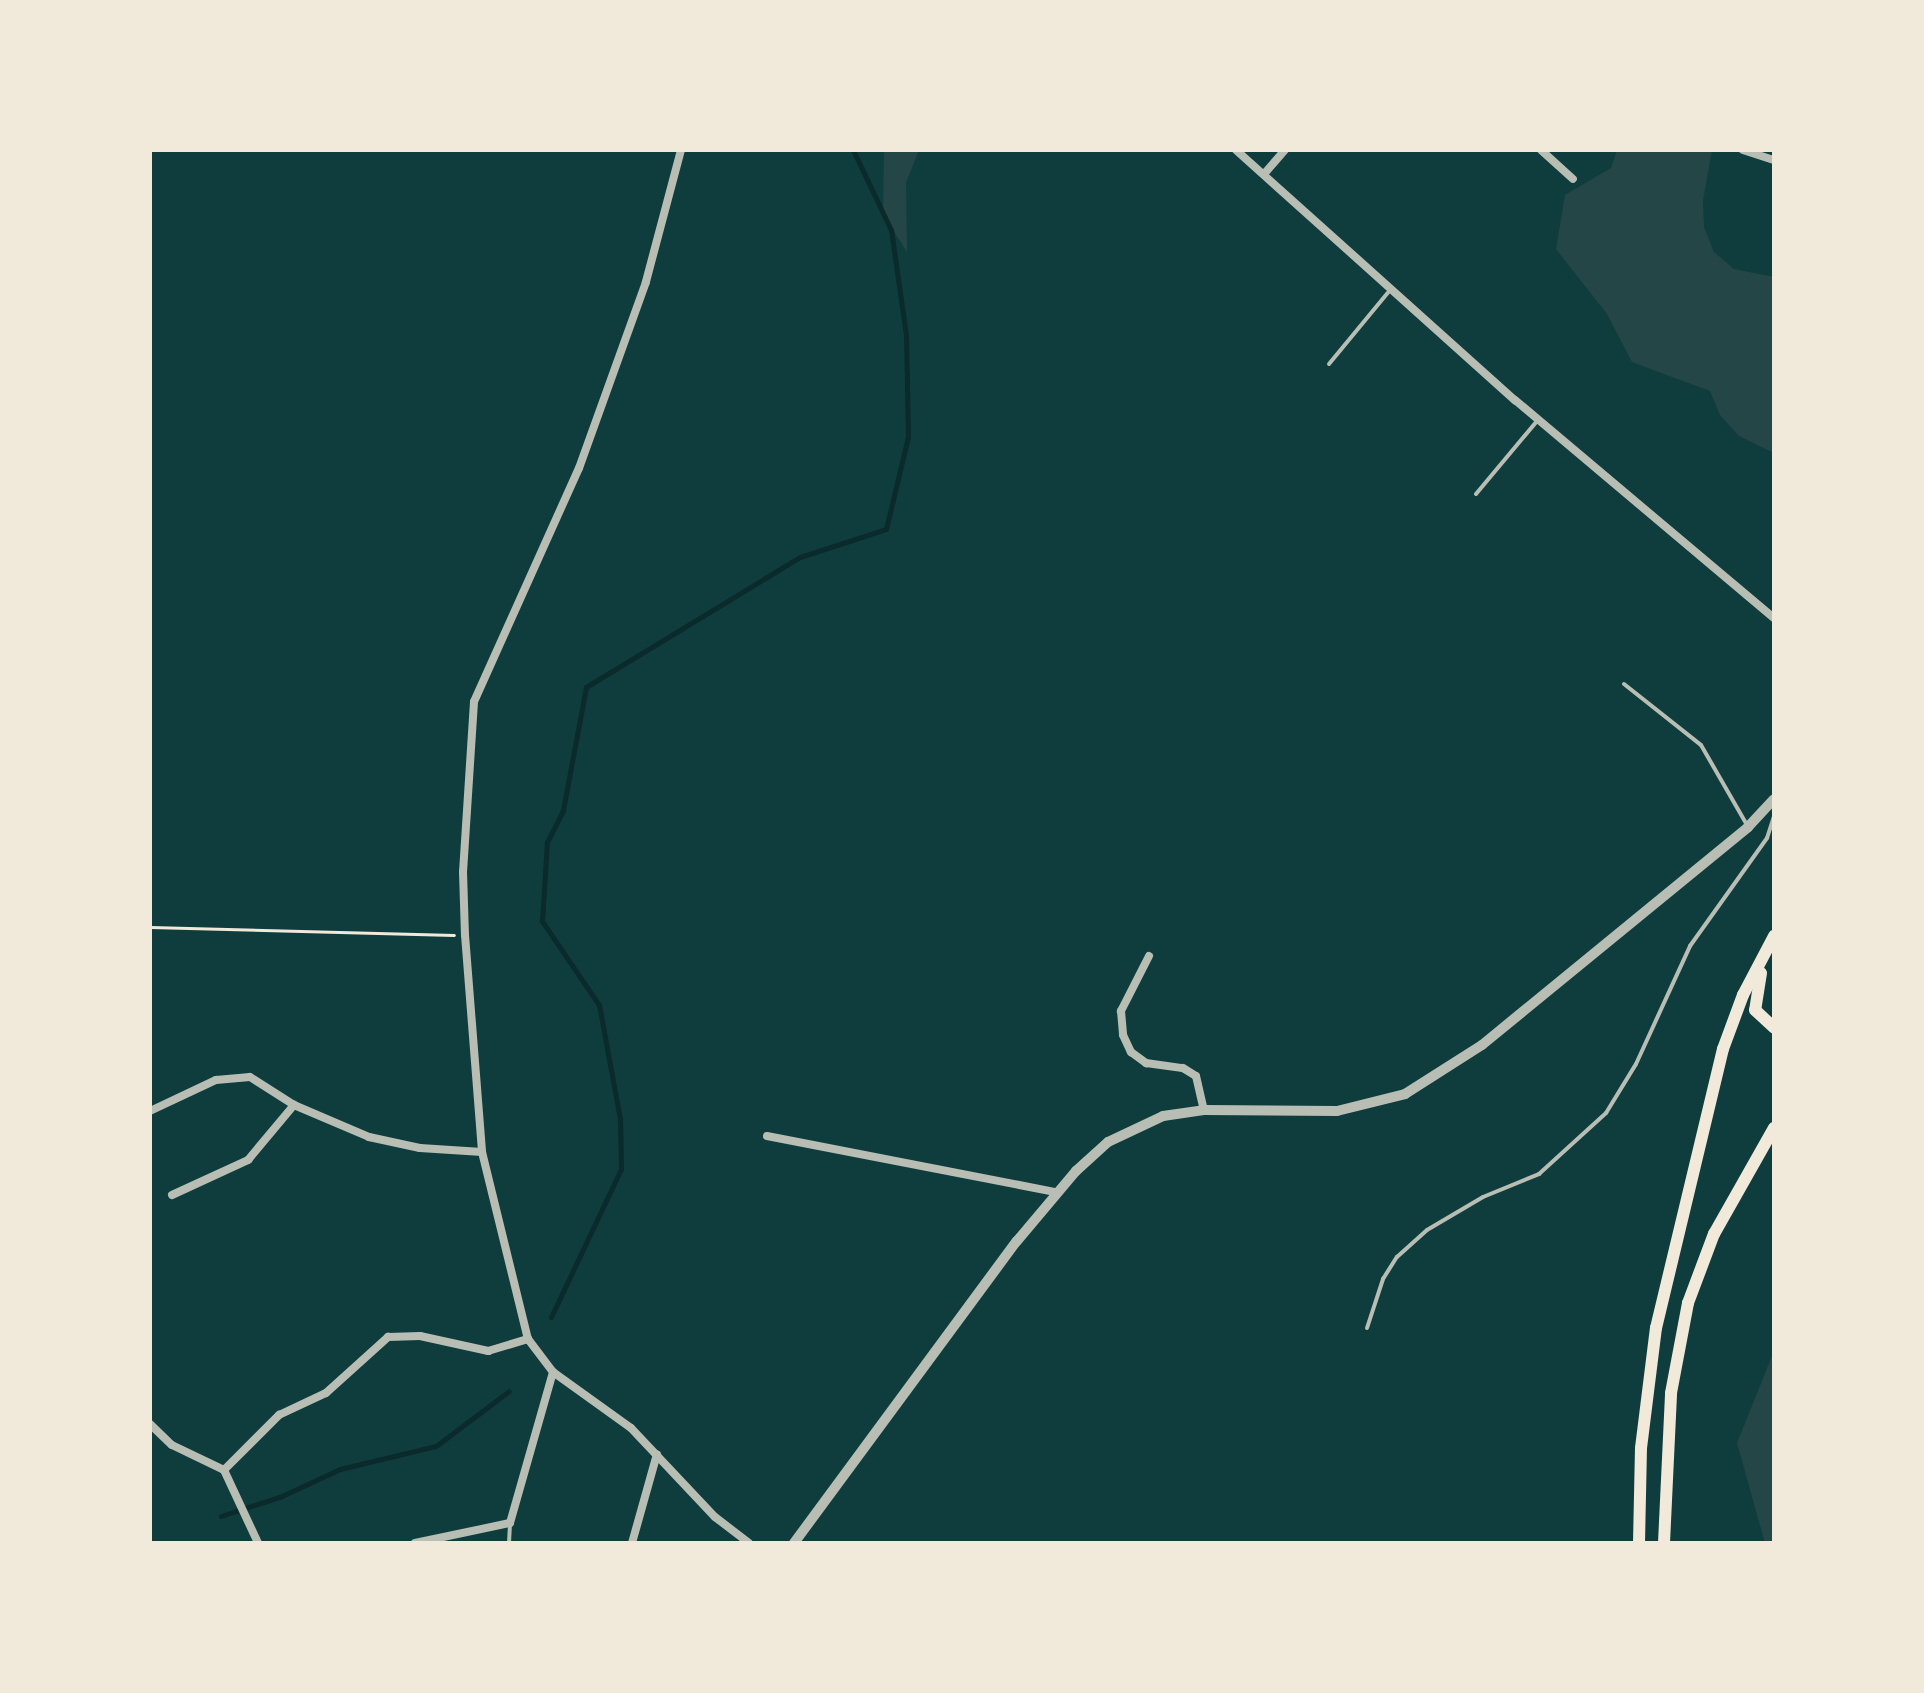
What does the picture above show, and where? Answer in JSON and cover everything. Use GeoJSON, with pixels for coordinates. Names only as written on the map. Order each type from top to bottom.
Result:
{"type":"FeatureCollection","features":[{"type":"Feature","properties":{"kind":"main road"},"geometry":{"type":"LineString","coordinates":[[1774,939],[1754,1000],[1755,1010],[1774,1028]]}},
{"type":"Feature","properties":{"kind":"main road"},"geometry":{"type":"LineString","coordinates":[[1639,1543],[1641,1448],[1656,1328],[1723,1049],[1743,995],[1774,939]]}},
{"type":"Feature","properties":{"kind":"main road"},"geometry":{"type":"LineString","coordinates":[[1664,1543],[1670,1407],[1685,1315],[1714,1234],[1774,1128]]}},
{"type":"Feature","properties":{"kind":"street"},"geometry":{"type":"LineString","coordinates":[[681,150],[646,282],[579,468],[474,702],[463,872],[465,935],[482,1152],[528,1339],[553,1372],[631,1428],[715,1517],[749,1543]]}},
{"type":"Feature","properties":{"kind":"street"},"geometry":{"type":"LineString","coordinates":[[1236,150],[1539,419],[1774,618]]}},
{"type":"Feature","properties":{"kind":"street"},"geometry":{"type":"LineString","coordinates":[[1264,174],[1285,150]]}},
{"type":"Feature","properties":{"kind":"street"},"geometry":{"type":"LineString","coordinates":[[1541,150],[1573,179]]}},
{"type":"Feature","properties":{"kind":"street"},"geometry":{"type":"LineString","coordinates":[[1743,150],[1774,160]]}},
{"type":"Feature","properties":{"kind":"street"},"geometry":{"type":"LineString","coordinates":[[794,1543],[1056,1192],[1108,1142],[1133,1127],[1204,1110],[1337,1111],[1405,1094],[1482,1045],[1748,827],[1774,799]]}},
{"type":"Feature","properties":{"kind":"street"},"geometry":{"type":"LineString","coordinates":[[1149,956],[1121,1011],[1123,1035],[1131,1052],[1146,1063],[1183,1068],[1196,1076],[1204,1110]]}},
{"type":"Feature","properties":{"kind":"street"},"geometry":{"type":"LineString","coordinates":[[150,1111],[234,1076],[262,1083],[294,1105],[369,1137],[420,1148],[482,1152]]}},
{"type":"Feature","properties":{"kind":"street"},"geometry":{"type":"LineString","coordinates":[[172,1195],[248,1160],[294,1105]]}},
{"type":"Feature","properties":{"kind":"street"},"geometry":{"type":"LineString","coordinates":[[767,1136],[1056,1192]]}},
{"type":"Feature","properties":{"kind":"street"},"geometry":{"type":"LineString","coordinates":[[224,1470],[279,1415],[326,1393],[388,1337],[411,1335],[488,1351],[528,1339]]}},
{"type":"Feature","properties":{"kind":"street"},"geometry":{"type":"LineString","coordinates":[[415,1543],[510,1523],[553,1372]]}},
{"type":"Feature","properties":{"kind":"street"},"geometry":{"type":"LineString","coordinates":[[150,1424],[172,1445],[224,1470],[258,1543]]}},
{"type":"Feature","properties":{"kind":"street"},"geometry":{"type":"LineString","coordinates":[[632,1543],[657,1454]]}},
{"type":"Feature","properties":{"kind":"lane"},"geometry":{"type":"LineString","coordinates":[[1329,364],[1392,288]]}},
{"type":"Feature","properties":{"kind":"lane"},"geometry":{"type":"LineString","coordinates":[[1476,494],[1539,419]]}},
{"type":"Feature","properties":{"kind":"lane"},"geometry":{"type":"LineString","coordinates":[[1624,684],[1701,745],[1748,827]]}},
{"type":"Feature","properties":{"kind":"lane"},"geometry":{"type":"LineString","coordinates":[[1367,1328],[1383,1279],[1397,1257],[1427,1230],[1483,1197],[1539,1174],[1606,1113],[1636,1064],[1690,946],[1767,838],[1774,816]]}},
{"type":"Feature","properties":{"kind":"lane"},"geometry":{"type":"LineString","coordinates":[[509,1543],[510,1523]]}},
{"type":"Feature","properties":{"kind":"path"},"geometry":{"type":"LineString","coordinates":[[150,927],[465,935]]}},
{"type":"Feature","properties":{"kind":"shaded area"},"geometry":{"type":"Polygon","coordinates":[[[884,150],[919,150],[906,183],[907,252],[883,214],[884,150]]]}},
{"type":"Feature","properties":{"kind":"shaded area"},"geometry":{"type":"Polygon","coordinates":[[[1617,150],[1712,150],[1703,201],[1704,227],[1714,252],[1734,269],[1774,277],[1774,453],[1739,436],[1720,415],[1710,391],[1632,362],[1607,314],[1556,249],[1565,195],[1611,168],[1617,150]]]}},
{"type":"Feature","properties":{"kind":"shaded area"},"geometry":{"type":"Polygon","coordinates":[[[1774,1351],[1774,1543],[1765,1543],[1737,1443],[1774,1351]]]}},
{"type":"Feature","properties":{"kind":"waterway"},"geometry":{"type":"LineString","coordinates":[[551,1317],[621,1169],[620,1119],[599,1005],[542,921],[547,842],[563,810],[586,687],[800,557],[886,529],[908,437],[906,335],[891,230],[853,150]]}},
{"type":"Feature","properties":{"kind":"waterway"},"geometry":{"type":"LineString","coordinates":[[221,1516],[282,1496],[340,1469],[436,1446],[509,1391]]}}]}
